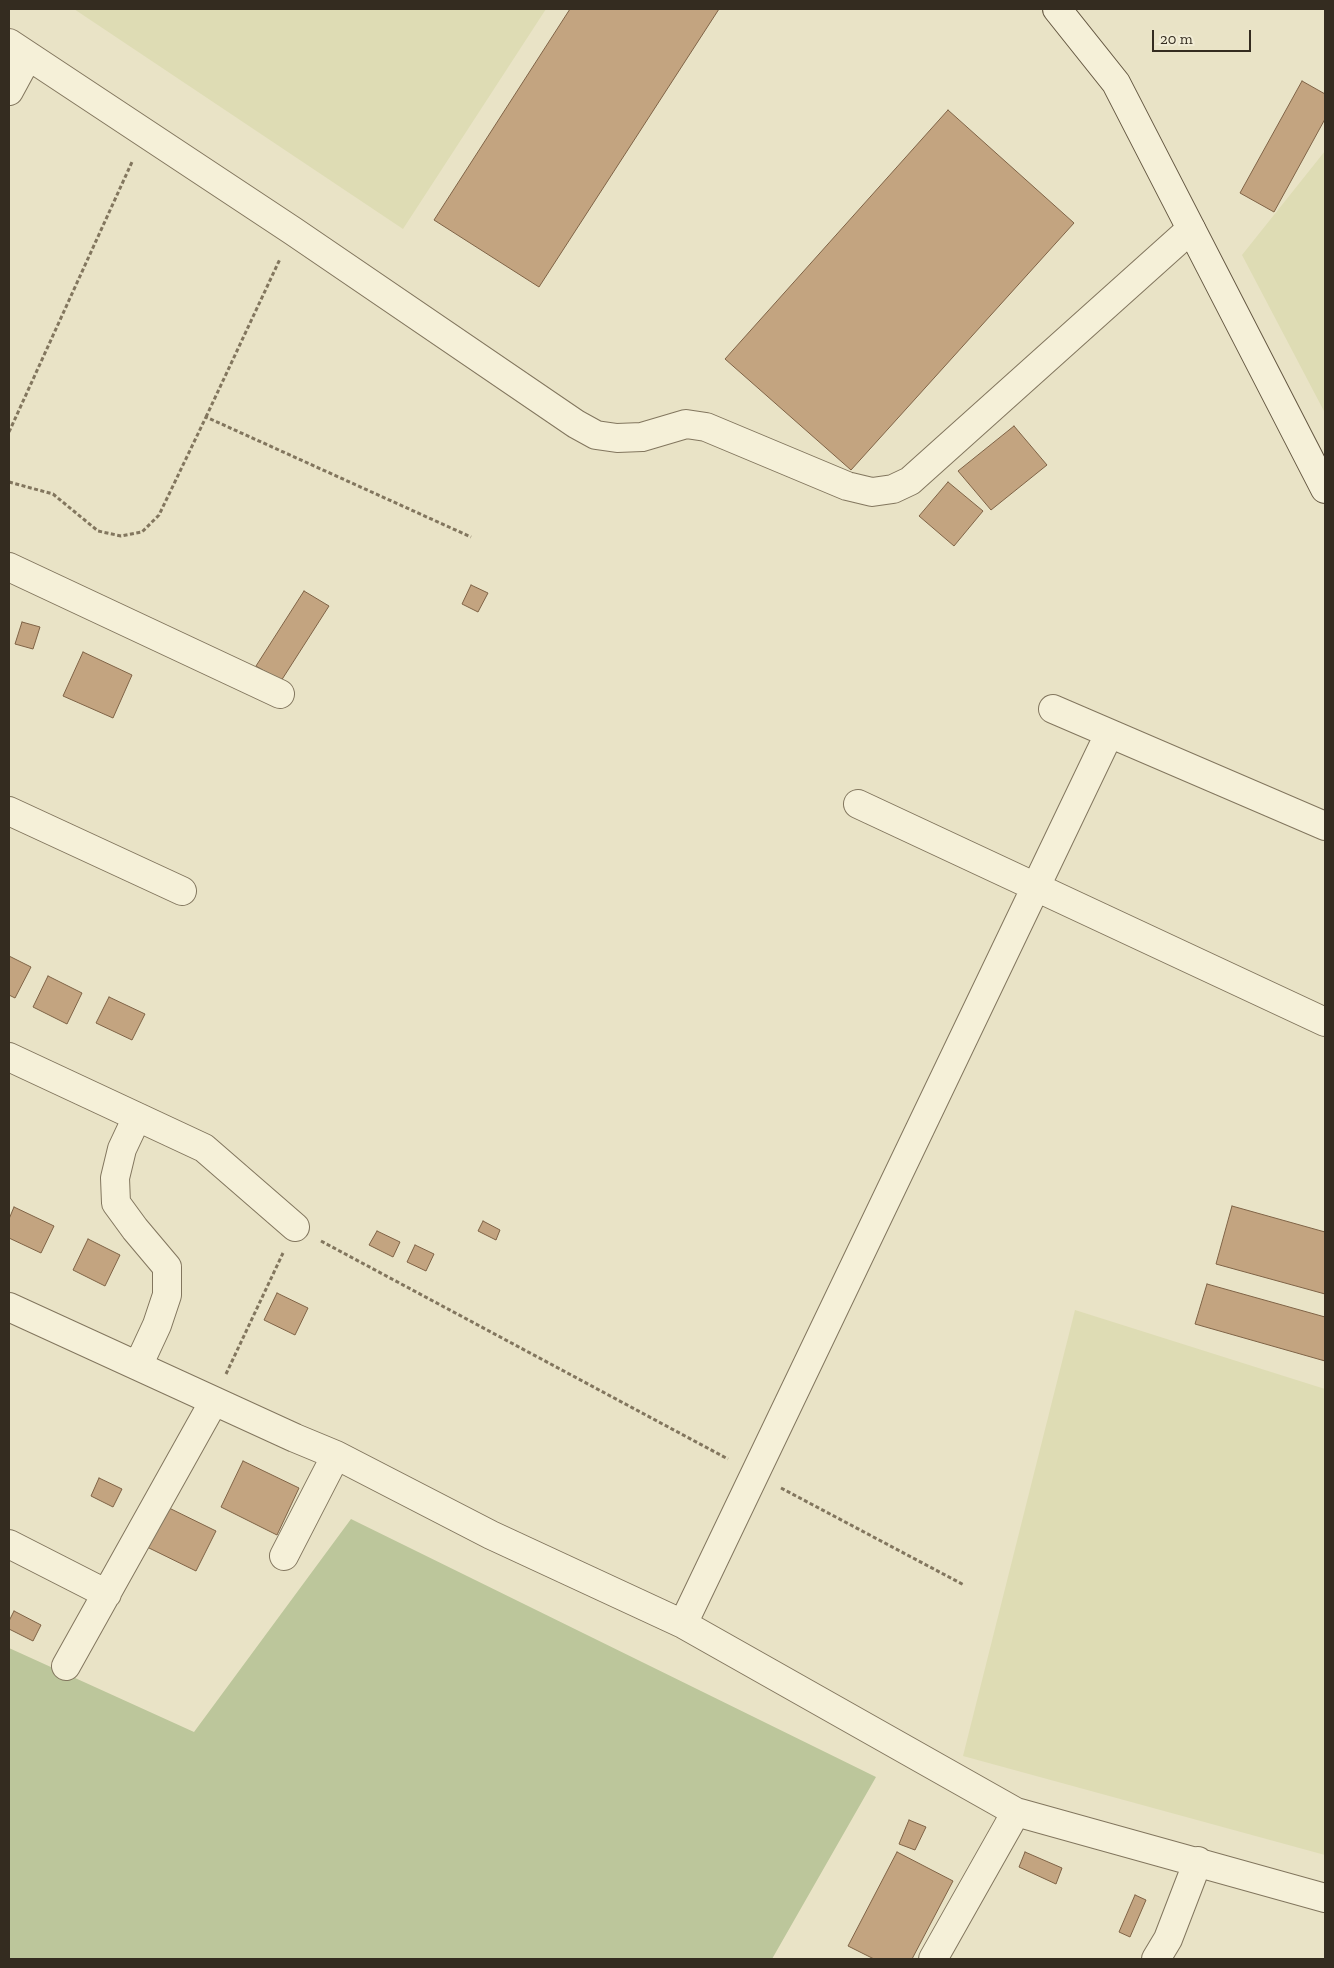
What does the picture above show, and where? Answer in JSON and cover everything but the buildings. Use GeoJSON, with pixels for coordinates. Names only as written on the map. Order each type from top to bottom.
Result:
{"type":"FeatureCollection","features":[{"type":"Feature","properties":{"kind":"street"},"geometry":{"type":"LineString","coordinates":[[1057,9],[1116,83],[1325,489]]}},
{"type":"Feature","properties":{"kind":"street"},"geometry":{"type":"LineString","coordinates":[[9,92],[18,49],[145,135],[293,231],[576,424],[596,434],[617,438],[642,436],[686,424],[706,426],[848,486],[872,492],[893,489],[910,481],[1191,229]]}},
{"type":"Feature","properties":{"kind":"street"},"geometry":{"type":"LineString","coordinates":[[9,567],[280,694]]}},
{"type":"Feature","properties":{"kind":"street"},"geometry":{"type":"LineString","coordinates":[[1053,709],[1325,826]]}},
{"type":"Feature","properties":{"kind":"street"},"geometry":{"type":"LineString","coordinates":[[683,1624],[1110,734]]}},
{"type":"Feature","properties":{"kind":"street"},"geometry":{"type":"LineString","coordinates":[[858,804],[1325,1022]]}},
{"type":"Feature","properties":{"kind":"street"},"geometry":{"type":"LineString","coordinates":[[9,811],[182,891]]}},
{"type":"Feature","properties":{"kind":"street"},"geometry":{"type":"LineString","coordinates":[[9,1057],[204,1148],[295,1227]]}},
{"type":"Feature","properties":{"kind":"street"},"geometry":{"type":"LineString","coordinates":[[137,1117],[122,1148],[115,1178],[116,1203],[167,1267],[167,1295],[157,1325],[138,1366]]}},
{"type":"Feature","properties":{"kind":"street"},"geometry":{"type":"LineString","coordinates":[[9,1307],[295,1438],[336,1454],[491,1535],[683,1624],[1016,1812],[1198,1861],[1325,1898]]}},
{"type":"Feature","properties":{"kind":"street"},"geometry":{"type":"LineString","coordinates":[[66,1666],[214,1401]]}},
{"type":"Feature","properties":{"kind":"street"},"geometry":{"type":"LineString","coordinates":[[284,1556],[336,1454]]}},
{"type":"Feature","properties":{"kind":"street"},"geometry":{"type":"LineString","coordinates":[[9,1544],[107,1594]]}},
{"type":"Feature","properties":{"kind":"street"},"geometry":{"type":"LineString","coordinates":[[933,1959],[1016,1812]]}},
{"type":"Feature","properties":{"kind":"street"},"geometry":{"type":"LineString","coordinates":[[1156,1959],[1168,1940],[1198,1861]]}},
{"type":"Feature","properties":{"kind":"path"},"geometry":{"type":"LineString","coordinates":[[9,432],[145,135]]}},
{"type":"Feature","properties":{"kind":"path"},"geometry":{"type":"LineString","coordinates":[[9,482],[53,494],[98,531],[120,536],[142,532],[159,515],[293,231]]}},
{"type":"Feature","properties":{"kind":"path"},"geometry":{"type":"LineString","coordinates":[[206,417],[471,536]]}},
{"type":"Feature","properties":{"kind":"path"},"geometry":{"type":"LineString","coordinates":[[214,1401],[295,1227],[964,1585]]}},
{"type":"Feature","properties":{"kind":"shaded area"},"geometry":{"type":"Polygon","coordinates":[[[74,9],[546,9],[403,229],[74,9]]]}},
{"type":"Feature","properties":{"kind":"shaded area"},"geometry":{"type":"Polygon","coordinates":[[[1325,151],[1325,413],[1242,255],[1325,151]]]}},
{"type":"Feature","properties":{"kind":"shaded area"},"geometry":{"type":"Polygon","coordinates":[[[1075,1310],[1325,1389],[1325,1855],[963,1756],[1075,1310]]]}},
{"type":"Feature","properties":{"kind":"green space"},"geometry":{"type":"Polygon","coordinates":[[[351,1519],[876,1777],[772,1959],[9,1959],[9,1648],[194,1732],[351,1519]]]}}]}
